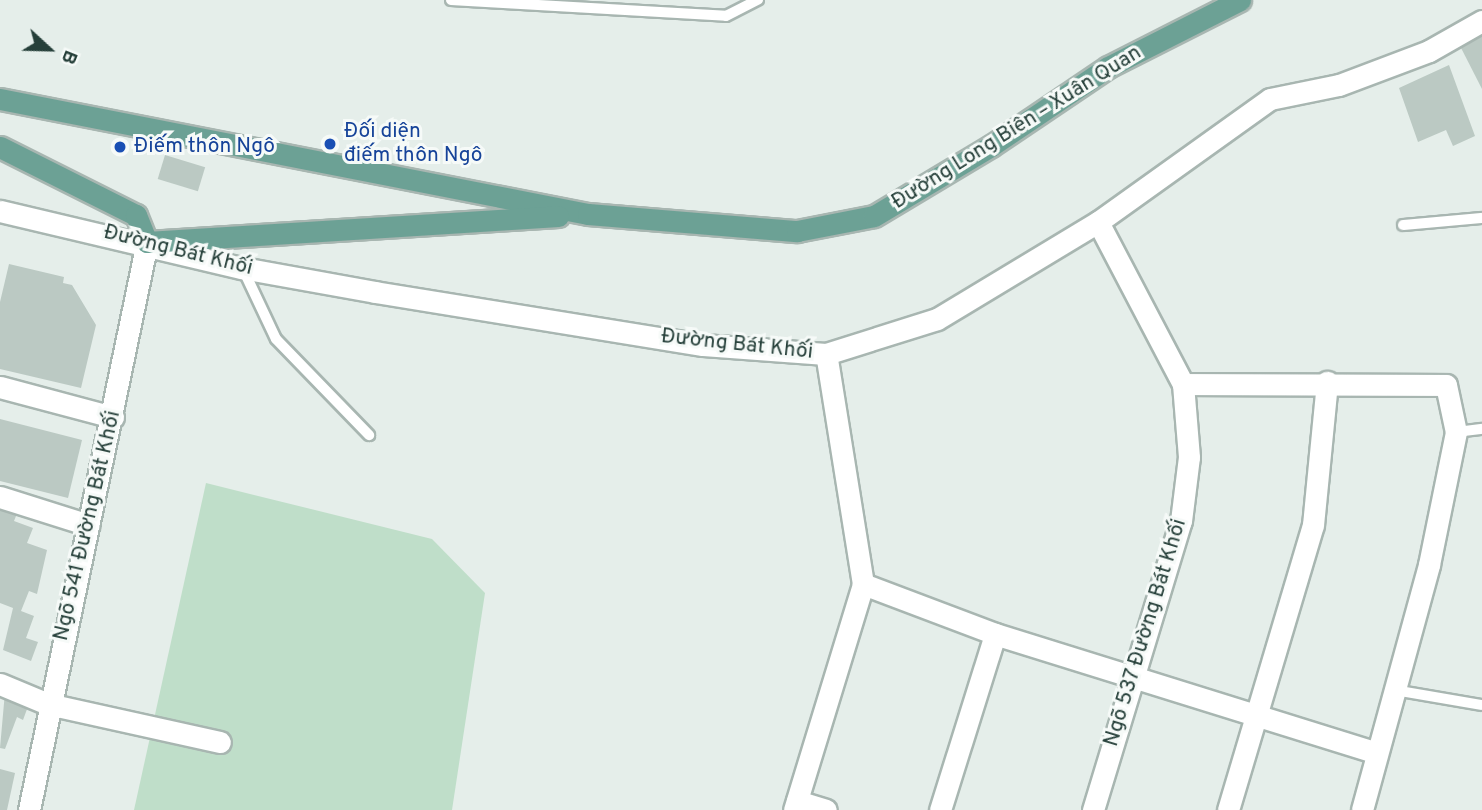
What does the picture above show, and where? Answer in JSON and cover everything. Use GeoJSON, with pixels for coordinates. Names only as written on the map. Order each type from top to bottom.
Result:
{"type":"FeatureCollection","features":[{"type":"Feature","properties":{"kind":"main road","name":"Đường Long Biên – Xuân Quan"},"geometry":{"type":"LineString","coordinates":[[0,99],[588,214],[797,231],[874,216],[991,146],[1108,67],[1240,0]]}},
{"type":"Feature","properties":{"kind":"main road"},"geometry":{"type":"LineString","coordinates":[[0,147],[136,215],[148,242],[588,214]]}},
{"type":"Feature","properties":{"kind":"street","name":"Đường Bát Khối"},"geometry":{"type":"LineString","coordinates":[[0,211],[148,242],[242,268],[703,345],[826,354],[937,320],[1098,222],[1270,99],[1339,85],[1429,51],[1482,20]]}},
{"type":"Feature","properties":{"kind":"street","name":"Ngõ 537 Đường Bát Khối"},"geometry":{"type":"LineString","coordinates":[[1093,810],[1181,521],[1189,457],[1183,384],[1098,222]]}},
{"type":"Feature","properties":{"kind":"street","name":"Ngõ 541 Đường Bát Khối"},"geometry":{"type":"LineString","coordinates":[[29,810],[48,704],[113,417],[148,242]]}},
{"type":"Feature","properties":{"kind":"street"},"geometry":{"type":"LineString","coordinates":[[826,354],[863,584],[796,806],[826,810]]}},
{"type":"Feature","properties":{"kind":"street"},"geometry":{"type":"LineString","coordinates":[[1228,810],[1313,525],[1327,382]]}},
{"type":"Feature","properties":{"kind":"street"},"geometry":{"type":"LineString","coordinates":[[1183,384],[1327,382],[1446,385],[1456,432],[1429,565],[1362,810]]}},
{"type":"Feature","properties":{"kind":"street"},"geometry":{"type":"LineString","coordinates":[[0,387],[113,417]]}},
{"type":"Feature","properties":{"kind":"street"},"geometry":{"type":"LineString","coordinates":[[0,496],[89,525]]}},
{"type":"Feature","properties":{"kind":"street"},"geometry":{"type":"LineString","coordinates":[[863,584],[995,634],[1256,718],[1377,753]]}},
{"type":"Feature","properties":{"kind":"street"},"geometry":{"type":"LineString","coordinates":[[940,810],[995,634]]}},
{"type":"Feature","properties":{"kind":"street"},"geometry":{"type":"LineString","coordinates":[[0,684],[48,704],[220,742]]}},
{"type":"Feature","properties":{"kind":"lane"},"geometry":{"type":"LineString","coordinates":[[451,0],[726,16],[758,0]]}},
{"type":"Feature","properties":{"kind":"lane"},"geometry":{"type":"LineString","coordinates":[[1403,225],[1482,218]]}},
{"type":"Feature","properties":{"kind":"lane"},"geometry":{"type":"LineString","coordinates":[[242,268],[276,338],[369,435]]}},
{"type":"Feature","properties":{"kind":"lane"},"geometry":{"type":"LineString","coordinates":[[1456,432],[1482,429]]}},
{"type":"Feature","properties":{"kind":"lane"},"geometry":{"type":"LineString","coordinates":[[1394,690],[1482,705]]}},
{"type":"Feature","properties":{"kind":"green space"},"geometry":{"type":"Polygon","coordinates":[[[206,483],[432,539],[485,593],[452,810],[134,810],[206,483]]]}},
{"type":"Feature","properties":{"kind":"building"},"geometry":{"type":"Polygon","coordinates":[[[1482,29],[1482,89],[1458,42],[1482,29]]]}},
{"type":"Feature","properties":{"kind":"building"},"geometry":{"type":"Polygon","coordinates":[[[1449,65],[1475,136],[1453,146],[1446,130],[1418,142],[1399,88],[1449,65]]]}},
{"type":"Feature","properties":{"kind":"building"},"geometry":{"type":"Polygon","coordinates":[[[165,155],[205,167],[198,191],[158,179],[165,155]]]}},
{"type":"Feature","properties":{"kind":"building"},"geometry":{"type":"Polygon","coordinates":[[[9,264],[64,277],[63,283],[72,285],[96,325],[81,388],[0,369],[0,302],[9,264]]]}},
{"type":"Feature","properties":{"kind":"building"},"geometry":{"type":"Polygon","coordinates":[[[0,419],[82,440],[68,498],[0,481],[0,419]]]}},
{"type":"Feature","properties":{"kind":"building"},"geometry":{"type":"Polygon","coordinates":[[[0,507],[18,511],[14,521],[33,528],[27,543],[47,550],[37,594],[29,591],[21,611],[34,616],[26,638],[38,642],[31,661],[3,650],[13,608],[0,603],[0,507]]]}},
{"type":"Feature","properties":{"kind":"building"},"geometry":{"type":"Polygon","coordinates":[[[5,692],[30,701],[23,720],[17,717],[5,749],[0,748],[5,692]]]}},
{"type":"Feature","properties":{"kind":"building"},"geometry":{"type":"Polygon","coordinates":[[[0,769],[15,773],[7,810],[0,810],[0,769]]]}},
{"type":"Feature","properties":{"kind":"place","name":"Đối diện điếm thôn Ngô"},"geometry":{"type":"Point","coordinates":[330,144]}},
{"type":"Feature","properties":{"kind":"place","name":"Điếm thôn Ngô"},"geometry":{"type":"Point","coordinates":[120,147]}}]}
